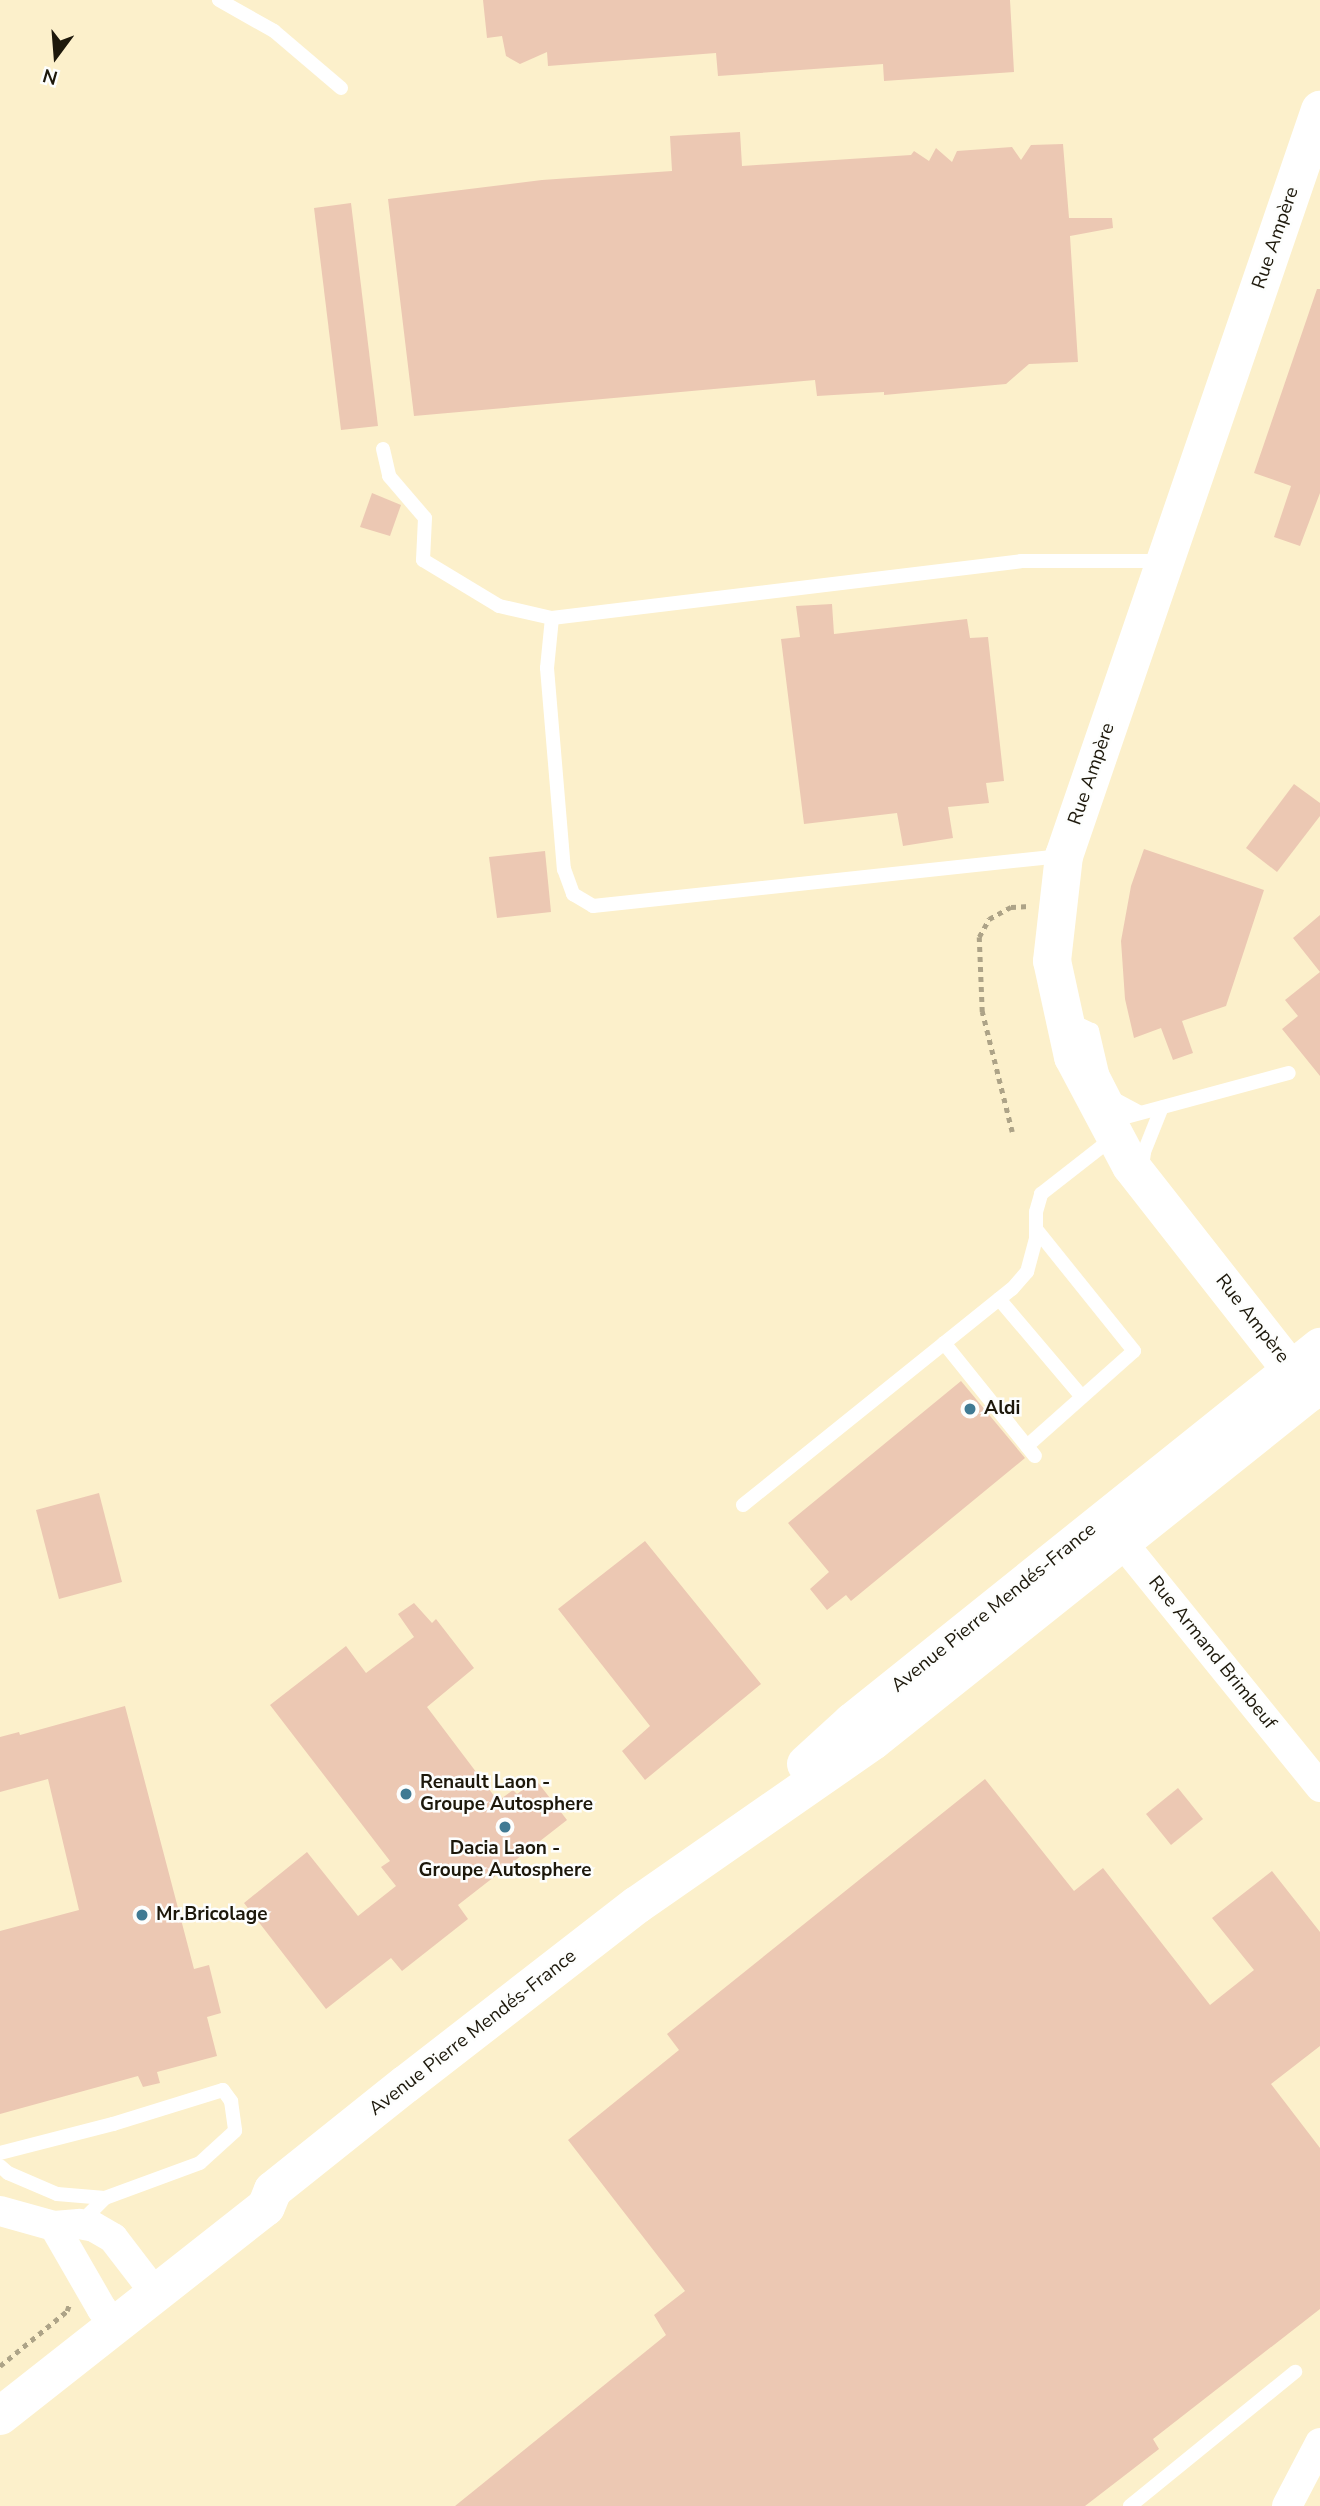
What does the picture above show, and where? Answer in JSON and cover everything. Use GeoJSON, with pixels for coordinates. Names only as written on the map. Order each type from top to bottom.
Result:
{"type":"FeatureCollection","features":[{"type":"Feature","properties":{"kind":"main road","name":"Rue Ampère"},"geometry":{"type":"LineString","coordinates":[[1312,1372],[1141,1178],[1121,1124],[1073,1057],[1052,961],[1064,856],[1320,110]]}},
{"type":"Feature","properties":{"kind":"main road","name":"Avenue Pierre Mendés-France"},"geometry":{"type":"LineString","coordinates":[[0,2388],[96,2312],[148,2284],[266,2207],[273,2190],[637,1905],[677,1880],[852,1722],[1113,1531],[1312,1372]]}},
{"type":"Feature","properties":{"kind":"main road","name":"Avenue Pierre Mendés-France"},"geometry":{"type":"LineString","coordinates":[[0,2416],[96,2312]]}},
{"type":"Feature","properties":{"kind":"street","name":"Rue Armand Brimbeuf"},"geometry":{"type":"LineString","coordinates":[[1113,1531],[1320,1787]]}},
{"type":"Feature","properties":{"kind":"street"},"geometry":{"type":"LineString","coordinates":[[4,2218],[94,2227],[113,2238],[148,2284]]}},
{"type":"Feature","properties":{"kind":"street"},"geometry":{"type":"LineString","coordinates":[[66,2225],[96,2312]]}},
{"type":"Feature","properties":{"kind":"street"},"geometry":{"type":"LineString","coordinates":[[1287,2506],[1320,2443]]}},
{"type":"Feature","properties":{"kind":"lane"},"geometry":{"type":"LineString","coordinates":[[219,0],[274,31],[341,88]]}},
{"type":"Feature","properties":{"kind":"lane"},"geometry":{"type":"LineString","coordinates":[[383,449],[389,476],[425,518],[423,560],[499,606],[552,618],[1021,561],[1166,561]]}},
{"type":"Feature","properties":{"kind":"lane"},"geometry":{"type":"LineString","coordinates":[[552,618],[547,668],[564,869],[573,894],[593,906],[1064,856]]}},
{"type":"Feature","properties":{"kind":"lane"},"geometry":{"type":"LineString","coordinates":[[743,1505],[999,1299],[1027,1272],[1041,1194],[1121,1124],[1162,1107],[1289,1073]]}},
{"type":"Feature","properties":{"kind":"lane"},"geometry":{"type":"LineString","coordinates":[[1141,1178],[1144,1152],[1162,1107]]}},
{"type":"Feature","properties":{"kind":"lane"},"geometry":{"type":"LineString","coordinates":[[944,1343],[1031,1451],[1082,1397],[1134,1351],[1036,1229]]}},
{"type":"Feature","properties":{"kind":"lane"},"geometry":{"type":"LineString","coordinates":[[999,1299],[1082,1397]]}},
{"type":"Feature","properties":{"kind":"lane"},"geometry":{"type":"LineString","coordinates":[[0,2153],[113,2124],[223,2090],[231,2101],[235,2131],[200,2163],[104,2199],[66,2225]]}},
{"type":"Feature","properties":{"kind":"lane"},"geometry":{"type":"LineString","coordinates":[[0,2166],[8,2173],[57,2194],[104,2199]]}},
{"type":"Feature","properties":{"kind":"lane"},"geometry":{"type":"LineString","coordinates":[[1130,2506],[1294,2372]]}},
{"type":"Feature","properties":{"kind":"path"},"geometry":{"type":"LineString","coordinates":[[1012,1132],[982,1012],[979,937],[989,919],[1011,907],[1058,906]]}},
{"type":"Feature","properties":{"kind":"path"},"geometry":{"type":"LineString","coordinates":[[0,2366],[67,2311],[96,2312]]}},
{"type":"Feature","properties":{"kind":"building"},"geometry":{"type":"Polygon","coordinates":[[[483,0],[1010,0],[1014,72],[884,81],[883,64],[718,76],[716,53],[548,66],[547,52],[520,64],[506,56],[502,36],[487,38],[483,0]]]}},
{"type":"Feature","properties":{"kind":"building"},"geometry":{"type":"Polygon","coordinates":[[[740,132],[742,166],[911,155],[914,151],[929,161],[936,148],[952,162],[957,151],[1012,147],[1021,160],[1031,145],[1063,144],[1069,218],[1112,218],[1113,228],[1070,236],[1078,362],[1029,364],[1006,384],[884,395],[884,392],[817,396],[815,380],[414,416],[388,199],[542,180],[672,171],[670,136],[740,132]]]}},
{"type":"Feature","properties":{"kind":"building"},"geometry":{"type":"Polygon","coordinates":[[[351,203],[378,426],[341,430],[314,208],[351,203]]]}},
{"type":"Feature","properties":{"kind":"building"},"geometry":{"type":"Polygon","coordinates":[[[1317,289],[1320,289],[1320,493],[1300,546],[1274,537],[1291,486],[1254,473],[1317,289]]]}},
{"type":"Feature","properties":{"kind":"building"},"geometry":{"type":"Polygon","coordinates":[[[372,493],[401,505],[390,536],[360,527],[372,493]]]}},
{"type":"Feature","properties":{"kind":"building"},"geometry":{"type":"Polygon","coordinates":[[[832,604],[834,634],[967,619],[970,638],[988,637],[1004,781],[986,783],[989,803],[948,807],[953,838],[903,846],[897,813],[804,824],[781,639],[800,637],[796,606],[832,604]]]}},
{"type":"Feature","properties":{"kind":"building"},"geometry":{"type":"Polygon","coordinates":[[[1294,784],[1320,803],[1320,816],[1277,872],[1246,848],[1294,784]]]}},
{"type":"Feature","properties":{"kind":"building"},"geometry":{"type":"Polygon","coordinates":[[[1144,849],[1264,890],[1226,1006],[1182,1021],[1193,1053],[1173,1060],[1161,1028],[1134,1038],[1125,999],[1121,941],[1131,886],[1144,849]]]}},
{"type":"Feature","properties":{"kind":"building"},"geometry":{"type":"Polygon","coordinates":[[[545,851],[551,912],[497,918],[489,857],[545,851]]]}},
{"type":"Feature","properties":{"kind":"building"},"geometry":{"type":"Polygon","coordinates":[[[1320,915],[1320,972],[1293,938],[1320,915]]]}},
{"type":"Feature","properties":{"kind":"building"},"geometry":{"type":"Polygon","coordinates":[[[1320,972],[1320,1076],[1282,1029],[1298,1016],[1285,1000],[1320,972]]]}},
{"type":"Feature","properties":{"kind":"building"},"geometry":{"type":"Polygon","coordinates":[[[961,1381],[1025,1458],[851,1601],[846,1595],[827,1610],[810,1589],[829,1572],[788,1523],[961,1381]]]}},
{"type":"Feature","properties":{"kind":"building"},"geometry":{"type":"Polygon","coordinates":[[[99,1493],[122,1582],[59,1599],[36,1510],[99,1493]]]}},
{"type":"Feature","properties":{"kind":"building"},"geometry":{"type":"Polygon","coordinates":[[[645,1541],[761,1684],[645,1780],[622,1751],[650,1726],[558,1609],[645,1541]]]}},
{"type":"Feature","properties":{"kind":"building"},"geometry":{"type":"Polygon","coordinates":[[[414,1603],[432,1623],[436,1619],[474,1668],[427,1707],[498,1801],[513,1790],[517,1794],[536,1780],[567,1820],[458,1905],[468,1919],[402,1971],[391,1958],[326,2009],[244,1903],[307,1852],[358,1916],[396,1886],[381,1867],[390,1861],[270,1705],[346,1646],[366,1673],[414,1637],[398,1614],[414,1603]]]}},
{"type":"Feature","properties":{"kind":"building","name":"Mr.Bricolage"},"geometry":{"type":"Polygon","coordinates":[[[125,1706],[194,1969],[209,1965],[221,2013],[207,2017],[217,2056],[157,2072],[160,2083],[143,2087],[138,2076],[0,2114],[0,1931],[79,1910],[48,1779],[0,1792],[0,1737],[19,1732],[20,1735],[125,1706]]]}},
{"type":"Feature","properties":{"kind":"building"},"geometry":{"type":"Polygon","coordinates":[[[985,1779],[1074,1891],[1103,1868],[1210,2005],[1254,1970],[1212,1918],[1272,1871],[1320,1932],[1320,2046],[1271,2084],[1320,2148],[1320,2309],[1153,2439],[1159,2449],[1085,2506],[455,2506],[666,2335],[654,2315],[685,2291],[568,2140],[679,2050],[667,2034],[985,1779]]]}},
{"type":"Feature","properties":{"kind":"building"},"geometry":{"type":"Polygon","coordinates":[[[1178,1788],[1203,1819],[1171,1845],[1146,1814],[1178,1788]]]}},
{"type":"Feature","properties":{"kind":"place","name":"Aldi"},"geometry":{"type":"Point","coordinates":[970,1409]}},
{"type":"Feature","properties":{"kind":"place","name":"Renault Laon - Groupe Autosphere"},"geometry":{"type":"Point","coordinates":[406,1794]}},
{"type":"Feature","properties":{"kind":"place","name":"Dacia Laon - Groupe Autosphere"},"geometry":{"type":"Point","coordinates":[505,1827]}},
{"type":"Feature","properties":{"kind":"place","name":"Mr.Bricolage"},"geometry":{"type":"Point","coordinates":[142,1915]}}]}
